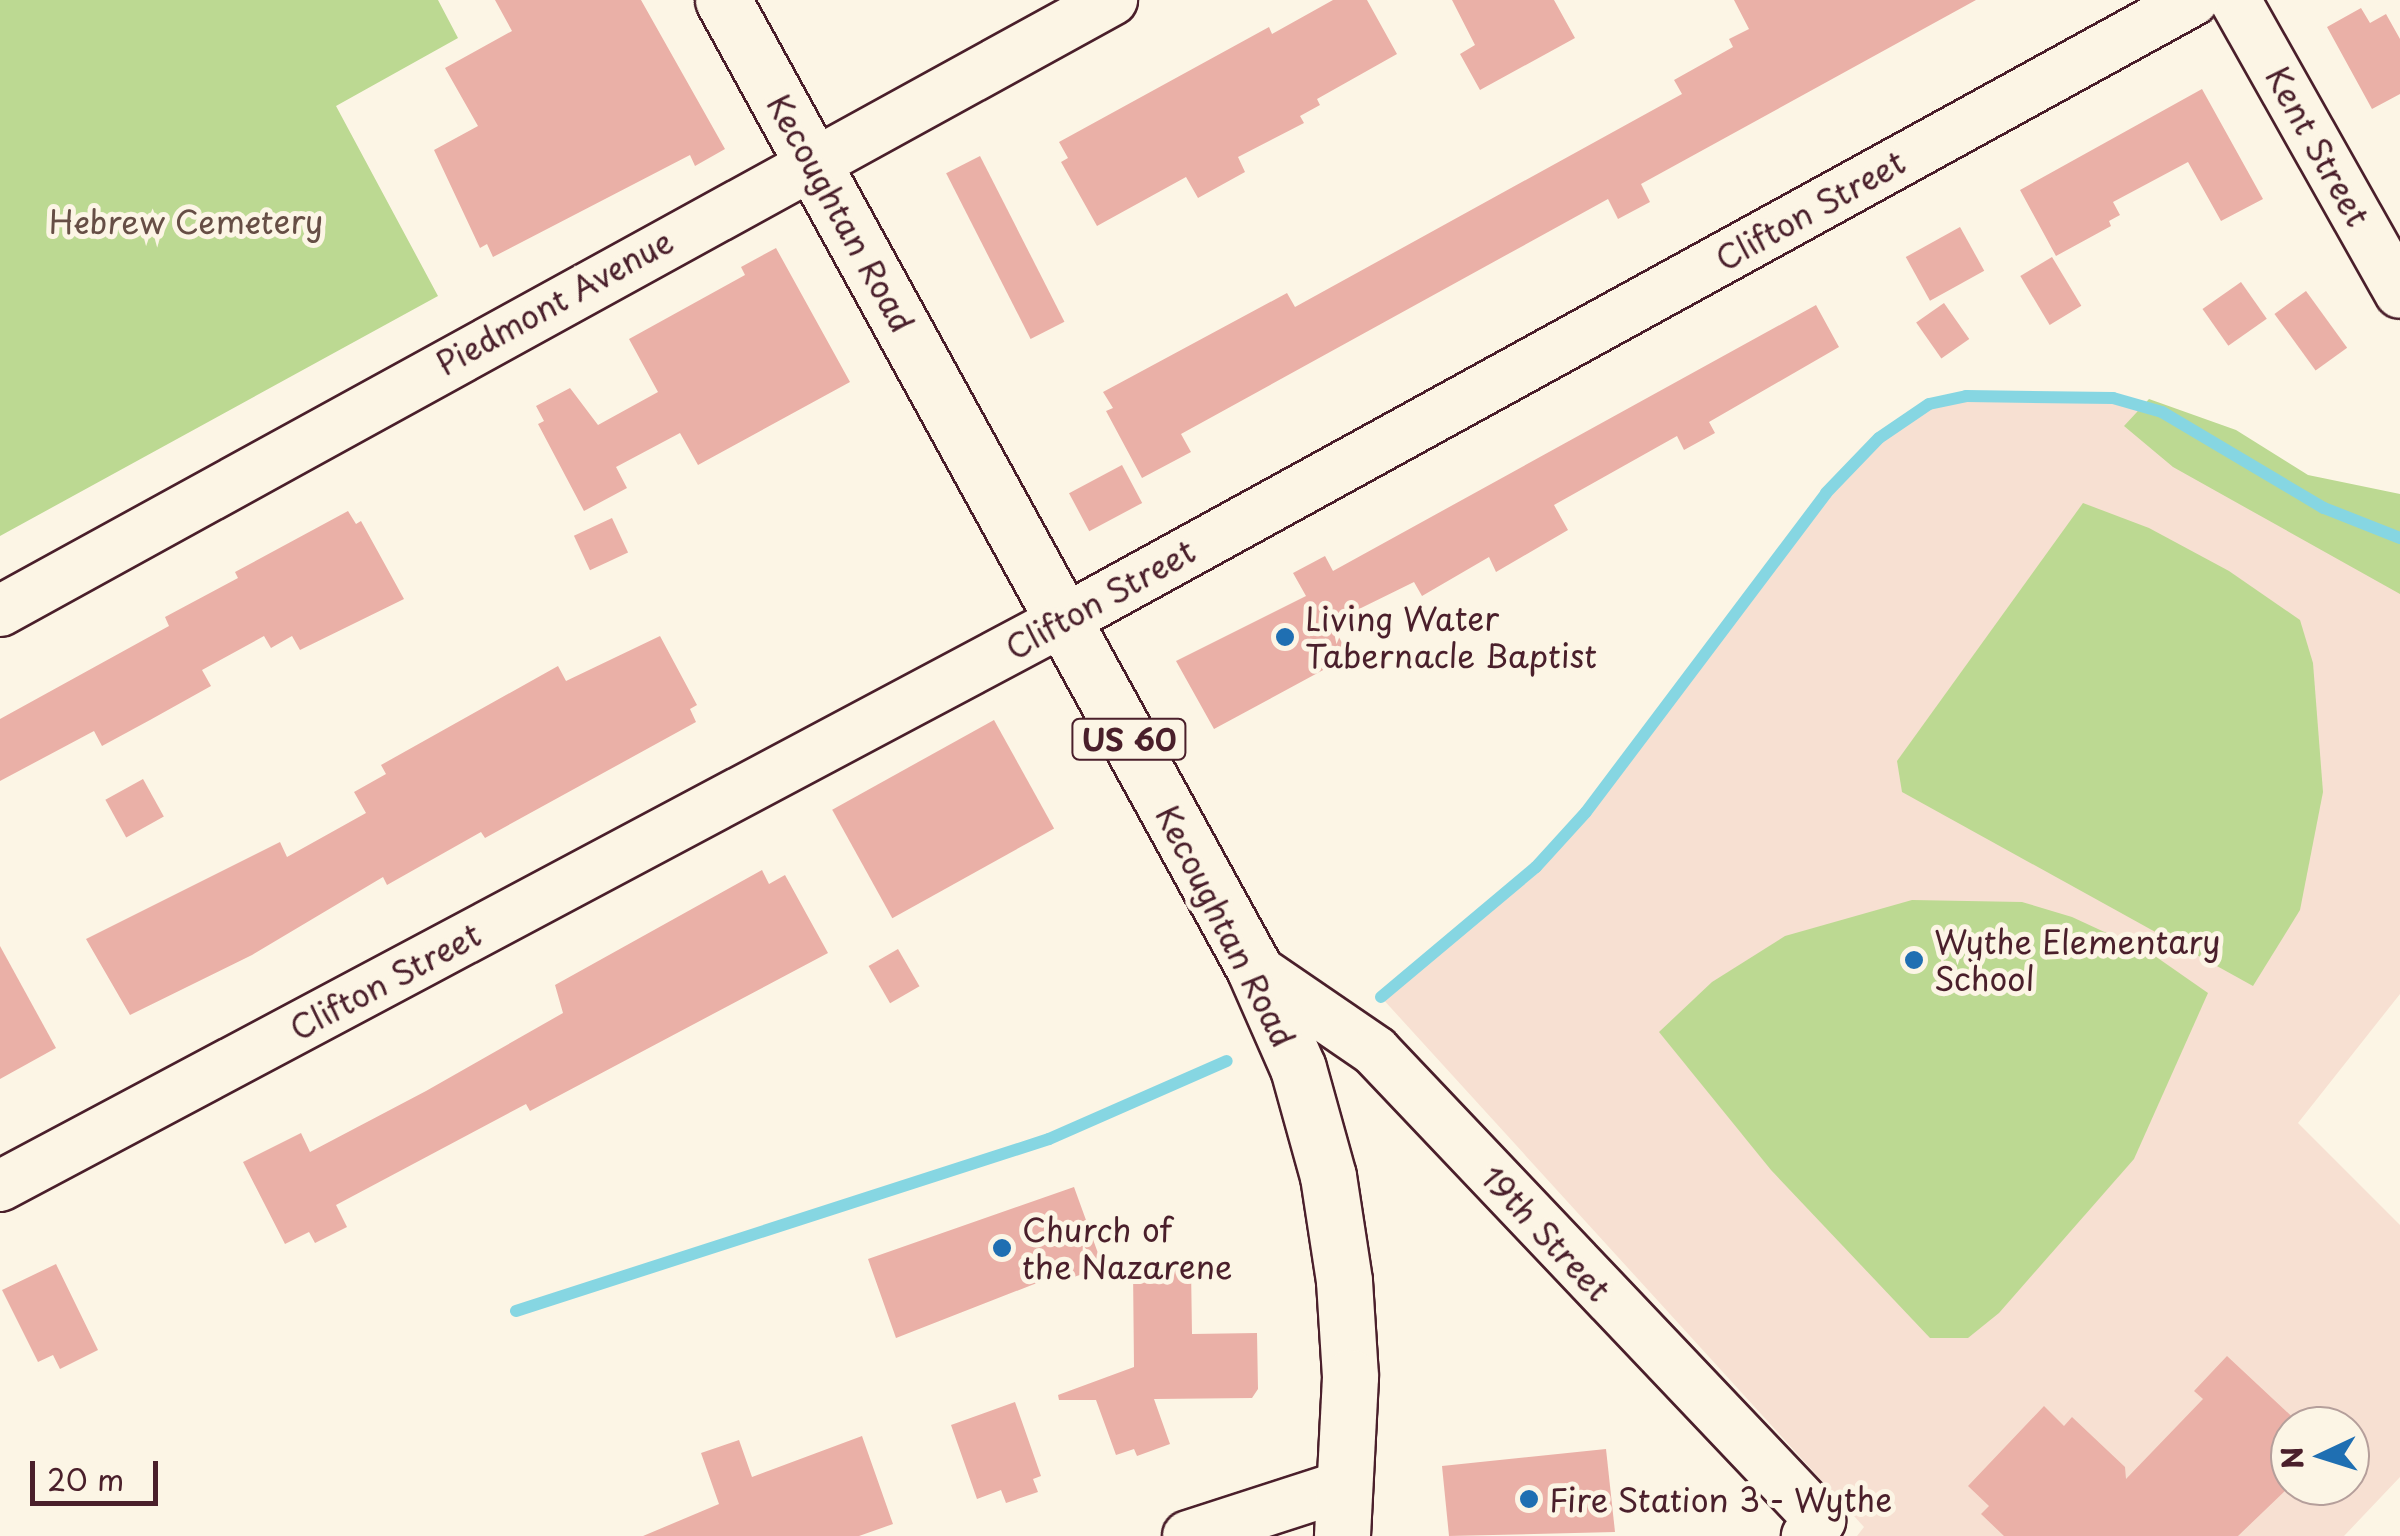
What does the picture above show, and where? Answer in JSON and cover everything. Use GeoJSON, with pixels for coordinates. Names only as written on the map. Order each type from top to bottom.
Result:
{"type":"FeatureCollection","features":[{"type":"Feature","properties":{"kind":"main road","name":"Kecoughtan Road"},"geometry":{"type":"LineString","coordinates":[[723,0],[1254,968],[1298,1068],[1328,1176],[1344,1284],[1344,1510]]}},
{"type":"Feature","properties":{"kind":"street","name":"Piedmont Avenue"},"geometry":{"type":"LineString","coordinates":[[0,611],[813,159],[1112,0]]}},
{"type":"Feature","properties":{"kind":"street","name":"Clifton Street"},"geometry":{"type":"LineString","coordinates":[[0,1186],[1064,620],[2193,0]]}},
{"type":"Feature","properties":{"kind":"street","name":"Kent Street"},"geometry":{"type":"LineString","coordinates":[[2236,0],[2400,292]]}},
{"type":"Feature","properties":{"kind":"street","name":"19th Street"},"geometry":{"type":"LineString","coordinates":[[1254,968],[1374,1051],[1813,1528]]}},
{"type":"Feature","properties":{"kind":"street"},"geometry":{"type":"LineString","coordinates":[[1188,1536],[1344,1510]]}},
{"type":"Feature","properties":{"kind":"shaded area","name":"Wythe Elementary School"},"geometry":{"type":"Polygon","coordinates":[[[1966,396],[2113,398],[2162,412],[2400,538],[2400,994],[2298,1123],[2400,1225],[2400,1477],[2344,1536],[1857,1536],[1864,1527],[1381,997],[1472,925],[1586,812],[1826,493],[1879,438],[1929,404],[1966,396]]]}},
{"type":"Feature","properties":{"kind":"green space","name":"Hebrew Cemetery"},"geometry":{"type":"Polygon","coordinates":[[[0,0],[438,0],[458,38],[336,106],[438,296],[0,536],[0,0]]]}},
{"type":"Feature","properties":{"kind":"green space"},"geometry":{"type":"Polygon","coordinates":[[[2149,399],[2236,430],[2308,475],[2400,494],[2400,594],[2173,467],[2124,426],[2149,399]]]}},
{"type":"Feature","properties":{"kind":"green space"},"geometry":{"type":"Polygon","coordinates":[[[2083,503],[2149,528],[2229,571],[2300,620],[2313,663],[2323,792],[2300,910],[2253,986],[1902,792],[1897,761],[2083,503]]]}},
{"type":"Feature","properties":{"kind":"green space"},"geometry":{"type":"Polygon","coordinates":[[[1912,900],[2022,902],[2072,917],[2152,954],[2208,993],[2134,1159],[1999,1313],[1968,1338],[1930,1338],[1771,1170],[1659,1032],[1712,982],[1785,936],[1912,900]]]}},
{"type":"Feature","properties":{"kind":"building"},"geometry":{"type":"Polygon","coordinates":[[[495,0],[641,0],[725,149],[695,166],[690,155],[493,257],[487,244],[480,248],[434,150],[478,126],[445,68],[512,31],[495,0]]]}},
{"type":"Feature","properties":{"kind":"building"},"geometry":{"type":"Polygon","coordinates":[[[1333,0],[1367,0],[1397,54],[1317,99],[1320,105],[1300,116],[1304,123],[1238,157],[1245,172],[1198,198],[1186,177],[1097,226],[1061,162],[1068,158],[1059,142],[1269,27],[1272,34],[1333,0]]]}},
{"type":"Feature","properties":{"kind":"building"},"geometry":{"type":"Polygon","coordinates":[[[1452,0],[1554,0],[1575,38],[1480,90],[1460,54],[1475,45],[1452,0]]]}},
{"type":"Feature","properties":{"kind":"building"},"geometry":{"type":"Polygon","coordinates":[[[1734,0],[1976,0],[1641,184],[1650,202],[1618,219],[1608,199],[1181,434],[1191,452],[1142,478],[1106,411],[1113,408],[1103,392],[1287,293],[1295,307],[1682,94],[1674,80],[1733,47],[1729,39],[1749,29],[1734,0]]]}},
{"type":"Feature","properties":{"kind":"building"},"geometry":{"type":"Polygon","coordinates":[[[2361,8],[2370,23],[2386,14],[2400,39],[2400,94],[2372,109],[2327,27],[2361,8]]]}},
{"type":"Feature","properties":{"kind":"building"},"geometry":{"type":"Polygon","coordinates":[[[2202,89],[2263,199],[2221,221],[2188,162],[2113,202],[2120,215],[2109,221],[2111,226],[2056,256],[2020,190],[2202,89]]]}},
{"type":"Feature","properties":{"kind":"building"},"geometry":{"type":"Polygon","coordinates":[[[980,156],[1064,322],[1031,339],[946,173],[980,156]]]}},
{"type":"Feature","properties":{"kind":"building"},"geometry":{"type":"Polygon","coordinates":[[[1960,227],[1984,271],[1930,301],[1906,257],[1960,227]]]}},
{"type":"Feature","properties":{"kind":"building"},"geometry":{"type":"Polygon","coordinates":[[[776,248],[850,382],[698,465],[680,433],[616,467],[627,488],[584,511],[538,424],[544,421],[536,406],[570,388],[598,425],[658,392],[629,339],[745,275],[741,267],[776,248]]]}},
{"type":"Feature","properties":{"kind":"building"},"geometry":{"type":"Polygon","coordinates":[[[2052,257],[2081,306],[2050,325],[2020,276],[2052,257]]]}},
{"type":"Feature","properties":{"kind":"building"},"geometry":{"type":"Polygon","coordinates":[[[2241,282],[2267,319],[2228,346],[2202,309],[2241,282]]]}},
{"type":"Feature","properties":{"kind":"building"},"geometry":{"type":"Polygon","coordinates":[[[2306,291],[2347,348],[2316,371],[2274,314],[2306,291]]]}},
{"type":"Feature","properties":{"kind":"building"},"geometry":{"type":"Polygon","coordinates":[[[1944,303],[1969,339],[1941,359],[1916,323],[1944,303]]]}},
{"type":"Feature","properties":{"kind":"building"},"geometry":{"type":"Polygon","coordinates":[[[1816,305],[1839,347],[1709,422],[1715,433],[1684,450],[1677,436],[1554,505],[1568,530],[1496,572],[1489,557],[1422,596],[1414,582],[1355,611],[1333,626],[1349,656],[1214,729],[1176,661],[1306,596],[1293,573],[1325,556],[1333,571],[1816,305]]]}},
{"type":"Feature","properties":{"kind":"building"},"geometry":{"type":"Polygon","coordinates":[[[1122,465],[1142,503],[1089,531],[1069,493],[1122,465]]]}},
{"type":"Feature","properties":{"kind":"building"},"geometry":{"type":"Polygon","coordinates":[[[348,511],[356,524],[361,521],[404,599],[300,650],[292,636],[271,648],[264,636],[202,670],[211,686],[150,720],[102,746],[94,731],[0,781],[0,719],[169,626],[165,617],[238,578],[235,572],[348,511]]]}},
{"type":"Feature","properties":{"kind":"building"},"geometry":{"type":"Polygon","coordinates":[[[612,518],[628,552],[590,570],[574,536],[612,518]]]}},
{"type":"Feature","properties":{"kind":"building"},"geometry":{"type":"Polygon","coordinates":[[[660,636],[697,705],[690,709],[696,722],[485,838],[481,832],[387,885],[383,877],[252,955],[130,1015],[86,939],[280,842],[287,857],[366,813],[354,792],[386,774],[381,765],[558,666],[566,681],[660,636]]]}},
{"type":"Feature","properties":{"kind":"building"},"geometry":{"type":"Polygon","coordinates":[[[994,720],[1054,828],[892,918],[832,810],[994,720]]]}},
{"type":"Feature","properties":{"kind":"building"},"geometry":{"type":"Polygon","coordinates":[[[143,779],[164,817],[126,837],[105,800],[143,779]]]}},
{"type":"Feature","properties":{"kind":"building"},"geometry":{"type":"Polygon","coordinates":[[[762,870],[769,884],[785,875],[828,953],[530,1111],[526,1104],[336,1205],[347,1227],[315,1243],[309,1232],[285,1244],[243,1162],[301,1133],[310,1152],[426,1091],[563,1013],[555,985],[762,870]]]}},
{"type":"Feature","properties":{"kind":"building"},"geometry":{"type":"Polygon","coordinates":[[[0,946],[56,1048],[0,1079],[0,946]]]}},
{"type":"Feature","properties":{"kind":"building"},"geometry":{"type":"Polygon","coordinates":[[[898,949],[920,986],[890,1003],[869,966],[898,949]]]}},
{"type":"Feature","properties":{"kind":"building"},"geometry":{"type":"Polygon","coordinates":[[[1074,1187],[1103,1267],[1068,1279],[1065,1272],[896,1338],[868,1259],[1074,1187]]]}},
{"type":"Feature","properties":{"kind":"building"},"geometry":{"type":"Polygon","coordinates":[[[56,1264],[98,1350],[60,1369],[53,1355],[38,1362],[2,1290],[56,1264]]]}},
{"type":"Feature","properties":{"kind":"building"},"geometry":{"type":"Polygon","coordinates":[[[1191,1267],[1192,1334],[1257,1333],[1258,1389],[1252,1398],[1154,1399],[1170,1444],[1137,1456],[1134,1449],[1116,1455],[1096,1400],[1059,1400],[1058,1395],[1134,1367],[1133,1269],[1191,1267]]]}},
{"type":"Feature","properties":{"kind":"building"},"geometry":{"type":"Polygon","coordinates":[[[2227,1356],[2281,1406],[2270,1406],[2270,1505],[2238,1536],[2004,1536],[1981,1514],[1989,1506],[1968,1486],[2044,1406],[2064,1426],[2072,1417],[2125,1467],[2126,1479],[2203,1399],[2194,1391],[2227,1356]]]}},
{"type":"Feature","properties":{"kind":"building"},"geometry":{"type":"Polygon","coordinates":[[[1015,1402],[1041,1476],[1033,1479],[1038,1492],[1006,1503],[1001,1490],[977,1499],[951,1425],[1015,1402]]]}},
{"type":"Feature","properties":{"kind":"building"},"geometry":{"type":"Polygon","coordinates":[[[862,1436],[893,1524],[859,1536],[643,1536],[719,1504],[701,1453],[739,1440],[752,1477],[862,1436]]]}},
{"type":"Feature","properties":{"kind":"building","name":"Fire Station 3 - Wythe"},"geometry":{"type":"Polygon","coordinates":[[[1606,1449],[1615,1532],[1449,1536],[1442,1466],[1606,1449]]]}},
{"type":"Feature","properties":{"kind":"waterway"},"geometry":{"type":"LineString","coordinates":[[1381,997],[1536,867],[1586,812],[1826,493],[1879,438],[1929,404],[1966,396],[2113,398],[2162,412],[2324,508],[2400,538]]}},
{"type":"Feature","properties":{"kind":"waterway"},"geometry":{"type":"LineString","coordinates":[[516,1311],[1049,1139],[1227,1061]]}},
{"type":"Feature","properties":{"kind":"place","name":"Living Water Tabernacle Baptist"},"geometry":{"type":"Point","coordinates":[1285,637]}},
{"type":"Feature","properties":{"kind":"place","name":"Wythe Elementary School"},"geometry":{"type":"Point","coordinates":[1914,960]}},
{"type":"Feature","properties":{"kind":"place","name":"Church of the Nazarene"},"geometry":{"type":"Point","coordinates":[1002,1248]}},
{"type":"Feature","properties":{"kind":"place","name":"Fire Station 3 - Wythe"},"geometry":{"type":"Point","coordinates":[1529,1499]}}]}
